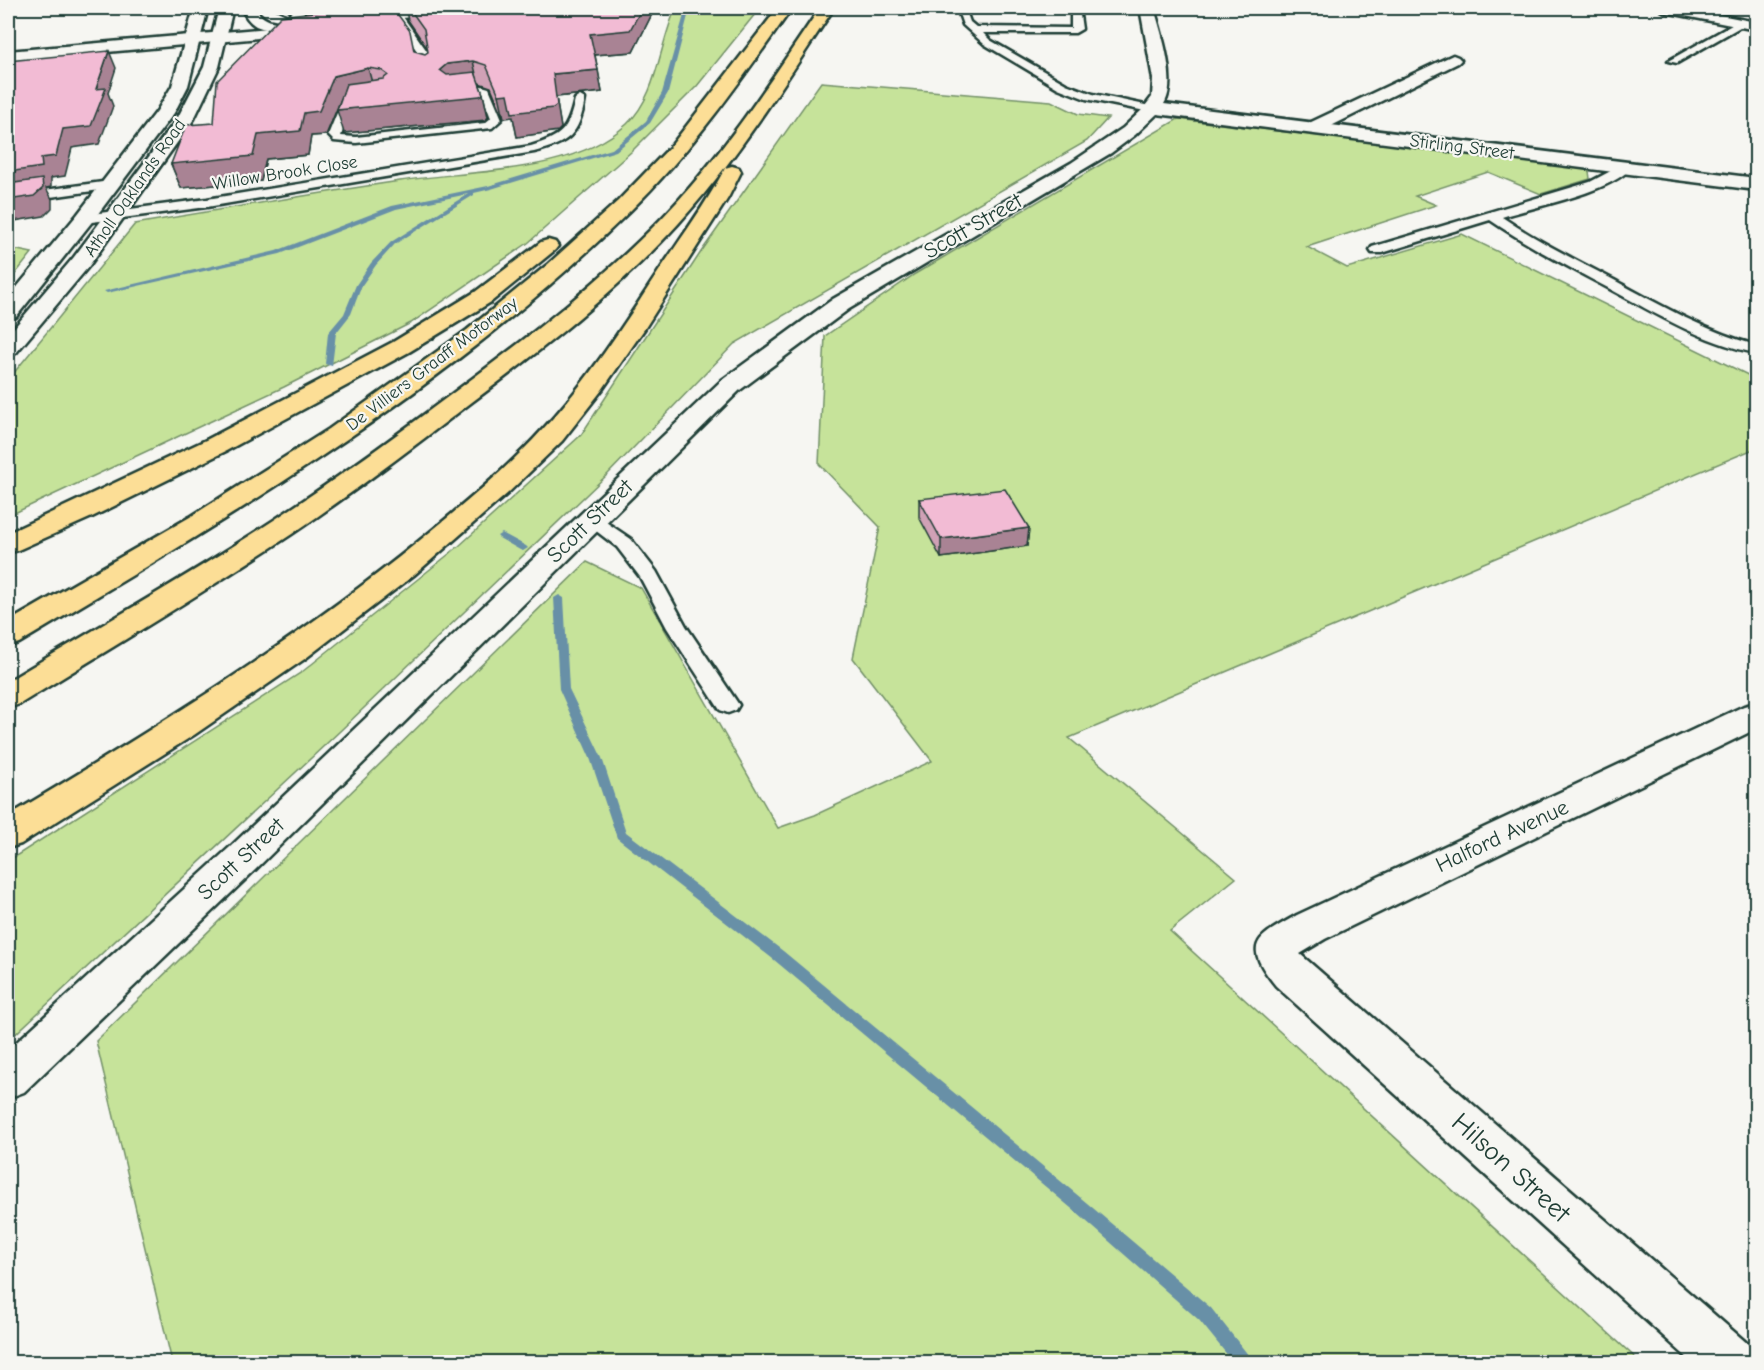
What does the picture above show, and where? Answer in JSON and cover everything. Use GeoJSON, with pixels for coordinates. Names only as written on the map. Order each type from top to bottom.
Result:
{"type":"FeatureCollection","features":[{"type":"Feature","properties":{"kind":"highway","name":"De Villiers Graaff Motorway"},"geometry":{"type":"LineString","coordinates":[[8,636],[200,523],[338,435],[475,335],[555,270],[625,205],[677,150],[785,8]]}},
{"type":"Feature","properties":{"kind":"highway"},"geometry":{"type":"LineString","coordinates":[[8,696],[259,543],[408,440],[542,338],[670,221],[717,167],[751,123],[827,8]]}},
{"type":"Feature","properties":{"kind":"highway"},"geometry":{"type":"LineString","coordinates":[[8,834],[181,726],[314,638],[403,570],[526,462],[564,423],[638,324],[725,187],[751,123]]}},
{"type":"Feature","properties":{"kind":"highway"},"geometry":{"type":"LineString","coordinates":[[8,550],[330,386],[483,297],[532,260],[635,172],[677,150]]}},
{"type":"Feature","properties":{"kind":"highway"},"geometry":{"type":"LineString","coordinates":[[8,544],[82,511]]}},
{"type":"Feature","properties":{"kind":"street","name":"Atholl Oaklands Road"},"geometry":{"type":"LineString","coordinates":[[8,312],[84,219],[165,113],[180,86],[201,8]]}},
{"type":"Feature","properties":{"kind":"street","name":"Atholl Oaklands Road"},"geometry":{"type":"LineString","coordinates":[[8,348],[47,307],[117,216],[180,126],[204,88],[226,8]]}},
{"type":"Feature","properties":{"kind":"street"},"geometry":{"type":"LineString","coordinates":[[248,8],[258,23],[273,26],[399,18],[443,8]]}},
{"type":"Feature","properties":{"kind":"street"},"geometry":{"type":"LineString","coordinates":[[1147,8],[1159,62],[1161,94],[1158,108]]}},
{"type":"Feature","properties":{"kind":"street"},"geometry":{"type":"LineString","coordinates":[[1665,8],[1749,25]]}},
{"type":"Feature","properties":{"kind":"street"},"geometry":{"type":"LineString","coordinates":[[8,56],[191,43],[458,12]]}},
{"type":"Feature","properties":{"kind":"street"},"geometry":{"type":"LineString","coordinates":[[219,40],[379,18]]}},
{"type":"Feature","properties":{"kind":"street"},"geometry":{"type":"LineString","coordinates":[[1313,128],[1453,60]]}},
{"type":"Feature","properties":{"kind":"street"},"geometry":{"type":"LineString","coordinates":[[1419,77],[1448,84]]}},
{"type":"Feature","properties":{"kind":"street","name":"Stirling Street"},"geometry":{"type":"LineString","coordinates":[[1158,108],[1756,184]]}},
{"type":"Feature","properties":{"kind":"street","name":"Scott Street"},"geometry":{"type":"LineString","coordinates":[[11,1072],[242,860],[731,386],[786,341],[886,277],[1087,161],[1158,108]]}},
{"type":"Feature","properties":{"kind":"street","name":"Halford Avenue"},"geometry":{"type":"LineString","coordinates":[[1291,973],[1278,958],[1277,947],[1285,941],[1756,715]]}},
{"type":"Feature","properties":{"kind":"street","name":"Hilson Street"},"geometry":{"type":"LineString","coordinates":[[1291,973],[1731,1362]]}},
{"type":"Feature","properties":{"kind":"lane"},"geometry":{"type":"LineString","coordinates":[[961,8],[966,23],[972,30],[997,49],[1050,76],[1075,92],[1158,108]]}},
{"type":"Feature","properties":{"kind":"lane"},"geometry":{"type":"LineString","coordinates":[[972,30],[1072,32],[1077,29],[1075,8]]}},
{"type":"Feature","properties":{"kind":"lane"},"geometry":{"type":"LineString","coordinates":[[399,18],[422,51],[427,72]]}},
{"type":"Feature","properties":{"kind":"lane"},"geometry":{"type":"LineString","coordinates":[[1672,61],[1749,25]]}},
{"type":"Feature","properties":{"kind":"lane"},"geometry":{"type":"LineString","coordinates":[[366,96],[357,97],[345,103],[334,135],[338,139],[356,140],[488,126],[497,119],[485,90],[478,88],[452,92]]}},
{"type":"Feature","properties":{"kind":"lane","name":"Willow Brook Close"},"geometry":{"type":"LineString","coordinates":[[84,219],[117,216],[492,158],[532,149],[564,136],[572,129],[580,99]]}},
{"type":"Feature","properties":{"kind":"lane"},"geometry":{"type":"LineString","coordinates":[[1377,249],[1594,185],[1616,175],[1624,168]]}},
{"type":"Feature","properties":{"kind":"lane"},"geometry":{"type":"LineString","coordinates":[[8,199],[110,185]]}},
{"type":"Feature","properties":{"kind":"lane"},"geometry":{"type":"LineString","coordinates":[[1492,216],[1527,238],[1694,328],[1732,344],[1756,349]]}},
{"type":"Feature","properties":{"kind":"lane"},"geometry":{"type":"LineString","coordinates":[[591,520],[624,543],[649,575],[677,628],[728,705]]}},
{"type":"Feature","properties":{"kind":"green space"},"geometry":{"type":"Polygon","coordinates":[[[676,8],[760,8],[697,86],[631,152],[528,243],[411,323],[284,387],[8,516],[8,380],[135,224],[400,181],[519,168],[578,153],[604,141],[627,124],[637,112],[652,84],[676,8]]]}},
{"type":"Feature","properties":{"kind":"green space"},"geometry":{"type":"Polygon","coordinates":[[[821,82],[1051,101],[1078,114],[1108,118],[1087,141],[734,344],[608,474],[340,731],[8,1041],[8,861],[302,672],[459,546],[581,435],[701,252],[821,82]]]}},
{"type":"Feature","properties":{"kind":"green space"},"geometry":{"type":"Polygon","coordinates":[[[1178,119],[1570,166],[1589,171],[1590,179],[1541,194],[1488,172],[1415,196],[1436,205],[1307,247],[1347,268],[1462,234],[1756,379],[1756,448],[1069,738],[1236,878],[1170,931],[1640,1362],[172,1362],[96,1041],[587,562],[641,588],[778,828],[815,815],[932,761],[853,658],[880,527],[819,464],[825,336],[915,274],[1178,119]]]}},
{"type":"Feature","properties":{"kind":"green space"},"geometry":{"type":"Polygon","coordinates":[[[8,248],[32,253],[8,283],[8,248]]]}},
{"type":"Feature","properties":{"kind":"building"},"geometry":{"type":"Polygon","coordinates":[[[347,8],[393,8],[410,31],[414,51],[425,54],[428,52],[424,29],[409,8],[642,8],[630,30],[590,34],[598,70],[553,74],[557,105],[553,108],[512,113],[508,94],[499,95],[486,65],[473,61],[447,64],[440,70],[447,75],[475,72],[483,94],[480,96],[337,110],[346,84],[383,79],[388,75],[381,70],[368,68],[334,76],[319,111],[304,113],[300,131],[258,135],[253,156],[171,164],[186,125],[214,123],[217,81],[281,16],[347,8]]]}},
{"type":"Feature","properties":{"kind":"building"},"geometry":{"type":"Polygon","coordinates":[[[109,51],[96,89],[106,88],[91,126],[63,129],[56,156],[41,158],[42,167],[8,172],[8,61],[109,51]]]}},
{"type":"Feature","properties":{"kind":"building"},"geometry":{"type":"Polygon","coordinates":[[[42,179],[43,188],[34,196],[8,200],[8,184],[42,179]]]}},
{"type":"Feature","properties":{"kind":"building"},"geometry":{"type":"Polygon","coordinates":[[[1005,489],[1029,528],[941,539],[919,499],[1005,489]]]}},
{"type":"Feature","properties":{"kind":"waterway"},"geometry":{"type":"LineString","coordinates":[[107,291],[278,253],[394,207],[489,188],[614,150],[648,122],[665,93],[688,8]]}},
{"type":"Feature","properties":{"kind":"waterway"},"geometry":{"type":"LineString","coordinates":[[329,364],[332,333],[347,314],[359,285],[373,264],[393,243],[472,194]]}},
{"type":"Feature","properties":{"kind":"waterway"},"geometry":{"type":"LineString","coordinates":[[502,536],[523,548]]}},
{"type":"Feature","properties":{"kind":"waterway"},"geometry":{"type":"LineString","coordinates":[[559,598],[564,689],[596,758],[621,835],[778,955],[1082,1208],[1205,1314],[1243,1362]]}}]}
